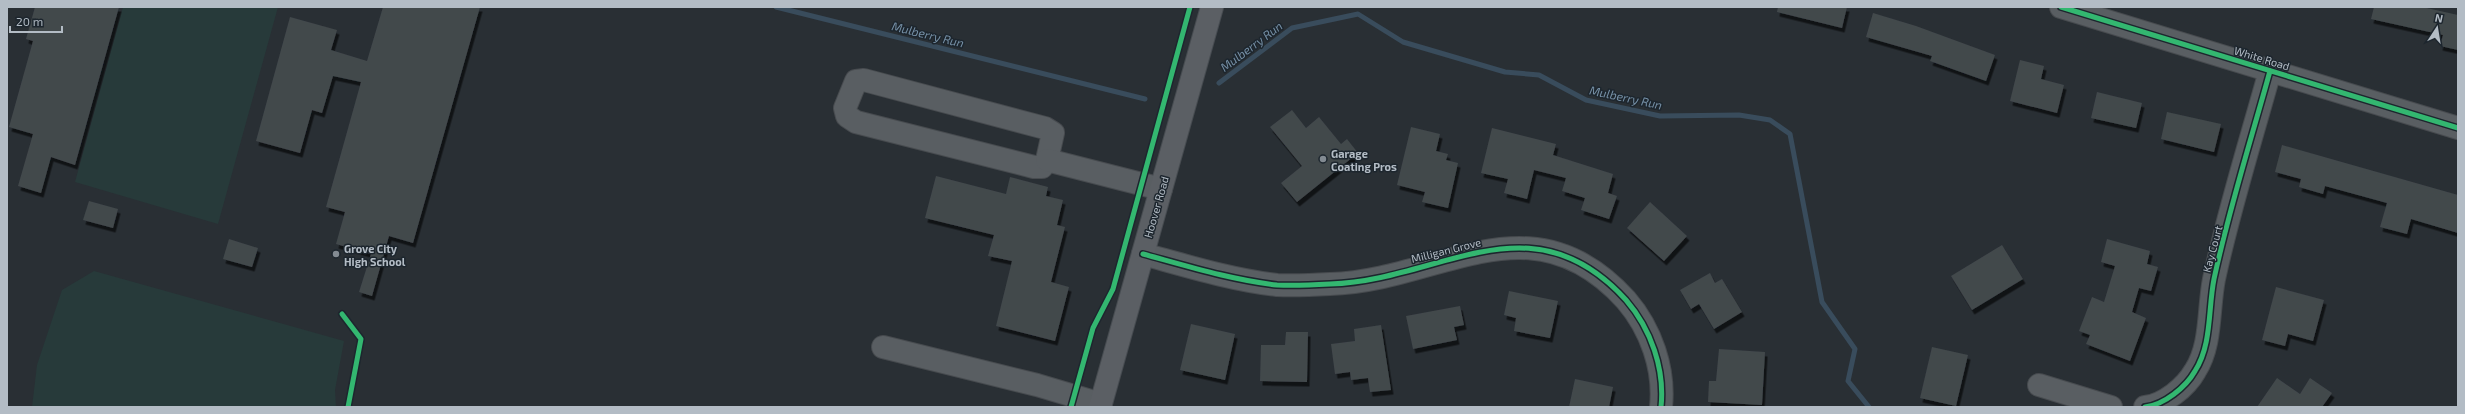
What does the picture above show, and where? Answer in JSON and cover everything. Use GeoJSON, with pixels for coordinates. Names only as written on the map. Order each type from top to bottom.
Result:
{"type":"FeatureCollection","features":[{"type":"Feature","properties":{"kind":"main road","name":"Hoover Road"},"geometry":{"type":"LineString","coordinates":[[1101,406],[1212,7]]}},
{"type":"Feature","properties":{"kind":"street","name":"White Road"},"geometry":{"type":"LineString","coordinates":[[2061,7],[2458,128]]}},
{"type":"Feature","properties":{"kind":"street","name":"Kay Court"},"geometry":{"type":"LineString","coordinates":[[2145,407],[2164,400],[2182,387],[2196,371],[2204,350],[2214,280],[2270,71]]}},
{"type":"Feature","properties":{"kind":"street"},"geometry":{"type":"LineString","coordinates":[[856,81],[871,82],[1045,128],[1053,133],[1046,160],[1042,167],[1034,167],[864,124],[848,116],[845,108],[856,81]]}},
{"type":"Feature","properties":{"kind":"street"},"geometry":{"type":"LineString","coordinates":[[1046,160],[1161,189]]}},
{"type":"Feature","properties":{"kind":"street","name":"Milligan Grove"},"geometry":{"type":"LineString","coordinates":[[1143,254],[1226,276],[1278,285],[1332,284],[1378,277],[1476,252],[1507,247],[1528,247],[1548,251],[1595,270],[1630,304],[1643,323],[1653,345],[1660,373],[1661,407]]}},
{"type":"Feature","properties":{"kind":"street"},"geometry":{"type":"LineString","coordinates":[[883,347],[1037,385],[1101,406]]}},
{"type":"Feature","properties":{"kind":"street"},"geometry":{"type":"LineString","coordinates":[[2039,385],[2111,407]]}},
{"type":"Feature","properties":{"kind":"shaded area"},"geometry":{"type":"Polygon","coordinates":[[[123,7],[278,7],[218,224],[75,182],[123,7]]]}},
{"type":"Feature","properties":{"kind":"shaded area"},"geometry":{"type":"Polygon","coordinates":[[[94,271],[344,341],[335,390],[336,407],[32,407],[37,365],[62,290],[94,271]]]}},
{"type":"Feature","properties":{"kind":"building"},"geometry":{"type":"Polygon","coordinates":[[[35,7],[119,7],[75,165],[51,157],[41,193],[18,186],[33,134],[9,127],[33,41],[26,39],[35,7]]]}},
{"type":"Feature","properties":{"kind":"building"},"geometry":{"type":"Polygon","coordinates":[[[383,7],[480,7],[413,243],[389,236],[372,296],[359,292],[371,254],[336,244],[345,212],[326,207],[361,82],[333,76],[322,113],[312,110],[300,153],[256,141],[290,17],[337,30],[331,50],[367,61],[383,7]]]}},
{"type":"Feature","properties":{"kind":"building"},"geometry":{"type":"Polygon","coordinates":[[[1778,7],[1847,7],[1842,28],[1777,12],[1778,7]]]}},
{"type":"Feature","properties":{"kind":"building"},"geometry":{"type":"Polygon","coordinates":[[[2374,7],[2422,7],[2458,15],[2458,50],[2440,46],[2443,35],[2371,19],[2374,7]]]}},
{"type":"Feature","properties":{"kind":"building"},"geometry":{"type":"Polygon","coordinates":[[[1873,13],[1916,26],[1995,55],[1986,81],[1930,61],[1932,56],[1866,37],[1873,13]]]}},
{"type":"Feature","properties":{"kind":"building"},"geometry":{"type":"Polygon","coordinates":[[[2020,60],[2044,66],[2041,79],[2064,85],[2057,113],[2010,101],[2020,60]]]}},
{"type":"Feature","properties":{"kind":"building"},"geometry":{"type":"Polygon","coordinates":[[[2097,92],[2142,103],[2136,128],[2091,118],[2097,92]]]}},
{"type":"Feature","properties":{"kind":"building","name":"Garage Coating Pros"},"geometry":{"type":"Polygon","coordinates":[[[1292,110],[1306,128],[1319,117],[1341,144],[1347,139],[1358,153],[1297,202],[1281,183],[1302,166],[1270,127],[1292,110]]]}},
{"type":"Feature","properties":{"kind":"building"},"geometry":{"type":"Polygon","coordinates":[[[2167,112],[2221,124],[2214,152],[2161,139],[2167,112]]]}},
{"type":"Feature","properties":{"kind":"building"},"geometry":{"type":"Polygon","coordinates":[[[1411,127],[1440,134],[1436,151],[1448,154],[1446,160],[1458,163],[1448,208],[1422,202],[1425,192],[1397,185],[1411,127]]]}},
{"type":"Feature","properties":{"kind":"building"},"geometry":{"type":"Polygon","coordinates":[[[1492,128],[1556,144],[1553,155],[1613,174],[1608,193],[1617,196],[1609,219],[1581,210],[1585,198],[1562,191],[1566,178],[1534,170],[1527,199],[1504,193],[1508,179],[1481,173],[1492,128]]]}},
{"type":"Feature","properties":{"kind":"building"},"geometry":{"type":"Polygon","coordinates":[[[2282,145],[2458,195],[2458,233],[2411,219],[2407,234],[2380,227],[2387,203],[2325,186],[2323,194],[2299,187],[2301,179],[2275,172],[2282,145]]]}},
{"type":"Feature","properties":{"kind":"building"},"geometry":{"type":"Polygon","coordinates":[[[936,176],[1006,194],[1010,177],[1048,187],[1046,196],[1063,200],[1057,225],[1065,227],[1051,282],[1069,287],[1055,341],[996,326],[1012,261],[988,256],[994,235],[925,218],[936,176]]]}},
{"type":"Feature","properties":{"kind":"building"},"geometry":{"type":"Polygon","coordinates":[[[89,201],[118,209],[113,228],[83,220],[89,201]]]}},
{"type":"Feature","properties":{"kind":"building"},"geometry":{"type":"Polygon","coordinates":[[[1650,202],[1687,236],[1664,261],[1627,228],[1650,202]]]}},
{"type":"Feature","properties":{"kind":"building"},"geometry":{"type":"Polygon","coordinates":[[[229,239],[258,248],[252,267],[223,259],[229,239]]]}},
{"type":"Feature","properties":{"kind":"building"},"geometry":{"type":"Polygon","coordinates":[[[2107,239],[2150,251],[2147,264],[2158,267],[2151,291],[2139,288],[2132,312],[2146,318],[2130,361],[2086,344],[2090,335],[2079,331],[2092,297],[2104,302],[2115,266],[2101,262],[2107,239]]]}},
{"type":"Feature","properties":{"kind":"building"},"geometry":{"type":"Polygon","coordinates":[[[2002,245],[2023,279],[1972,310],[1951,276],[2002,245]]]}},
{"type":"Feature","properties":{"kind":"building"},"geometry":{"type":"Polygon","coordinates":[[[1710,273],[1715,283],[1722,279],[1742,312],[1714,329],[1699,304],[1691,309],[1680,290],[1710,273]]]}},
{"type":"Feature","properties":{"kind":"building"},"geometry":{"type":"Polygon","coordinates":[[[2276,287],[2324,300],[2313,341],[2288,334],[2285,346],[2262,340],[2276,287]]]}},
{"type":"Feature","properties":{"kind":"building"},"geometry":{"type":"Polygon","coordinates":[[[1509,291],[1558,301],[1550,338],[1514,331],[1516,318],[1504,315],[1509,291]]]}},
{"type":"Feature","properties":{"kind":"building"},"geometry":{"type":"Polygon","coordinates":[[[1460,306],[1464,325],[1454,327],[1457,340],[1413,349],[1406,316],[1460,306]]]}},
{"type":"Feature","properties":{"kind":"building"},"geometry":{"type":"Polygon","coordinates":[[[1191,324],[1235,334],[1225,380],[1180,370],[1191,324]]]}},
{"type":"Feature","properties":{"kind":"building"},"geometry":{"type":"Polygon","coordinates":[[[1381,325],[1391,390],[1370,392],[1368,378],[1351,380],[1350,372],[1335,374],[1331,344],[1355,341],[1354,329],[1381,325]]]}},
{"type":"Feature","properties":{"kind":"building"},"geometry":{"type":"Polygon","coordinates":[[[1286,332],[1308,332],[1307,382],[1260,381],[1261,345],[1285,345],[1286,332]]]}},
{"type":"Feature","properties":{"kind":"building"},"geometry":{"type":"Polygon","coordinates":[[[1932,347],[1968,355],[1956,406],[1920,398],[1932,347]]]}},
{"type":"Feature","properties":{"kind":"building"},"geometry":{"type":"Polygon","coordinates":[[[1719,349],[1765,352],[1762,405],[1708,402],[1709,381],[1716,381],[1719,349]]]}},
{"type":"Feature","properties":{"kind":"building"},"geometry":{"type":"Polygon","coordinates":[[[2277,378],[2300,394],[2310,378],[2332,393],[2322,407],[2257,407],[2277,378]]]}},
{"type":"Feature","properties":{"kind":"building"},"geometry":{"type":"Polygon","coordinates":[[[1575,379],[1613,387],[1609,407],[1569,407],[1575,379]]]}},
{"type":"Feature","properties":{"kind":"waterway","name":"Mulberry Run"},"geometry":{"type":"LineString","coordinates":[[776,7],[1145,99]]}},
{"type":"Feature","properties":{"kind":"waterway","name":"Mulberry Run"},"geometry":{"type":"LineString","coordinates":[[1219,83],[1292,28],[1358,14],[1403,42],[1505,72],[1539,75],[1586,100],[1660,116],[1739,115],[1770,120],[1790,134],[1822,302],[1855,349],[1848,381],[1869,407]]}},
{"type":"Feature","properties":{"kind":"cycle path"},"geometry":{"type":"LineString","coordinates":[[1071,407],[1093,328],[1113,289],[1190,7]]}},
{"type":"Feature","properties":{"kind":"cycle path"},"geometry":{"type":"LineString","coordinates":[[2061,7],[2458,128]]}},
{"type":"Feature","properties":{"kind":"cycle path"},"geometry":{"type":"LineString","coordinates":[[2145,407],[2160,403],[2180,389],[2191,377],[2200,361],[2207,338],[2212,290],[2220,253],[2233,201],[2270,71]]}},
{"type":"Feature","properties":{"kind":"cycle path"},"geometry":{"type":"LineString","coordinates":[[1143,254],[1243,280],[1277,285],[1297,285],[1330,284],[1370,280],[1484,252],[1520,248],[1555,253],[1591,269],[1626,300],[1635,311],[1649,337],[1658,364],[1661,378],[1661,407]]}},
{"type":"Feature","properties":{"kind":"cycle path"},"geometry":{"type":"LineString","coordinates":[[342,314],[361,339],[348,407]]}},
{"type":"Feature","properties":{"kind":"place","name":"Garage Coating Pros"},"geometry":{"type":"Point","coordinates":[1323,159]}},
{"type":"Feature","properties":{"kind":"place","name":"Grove City High School"},"geometry":{"type":"Point","coordinates":[336,254]}}]}
